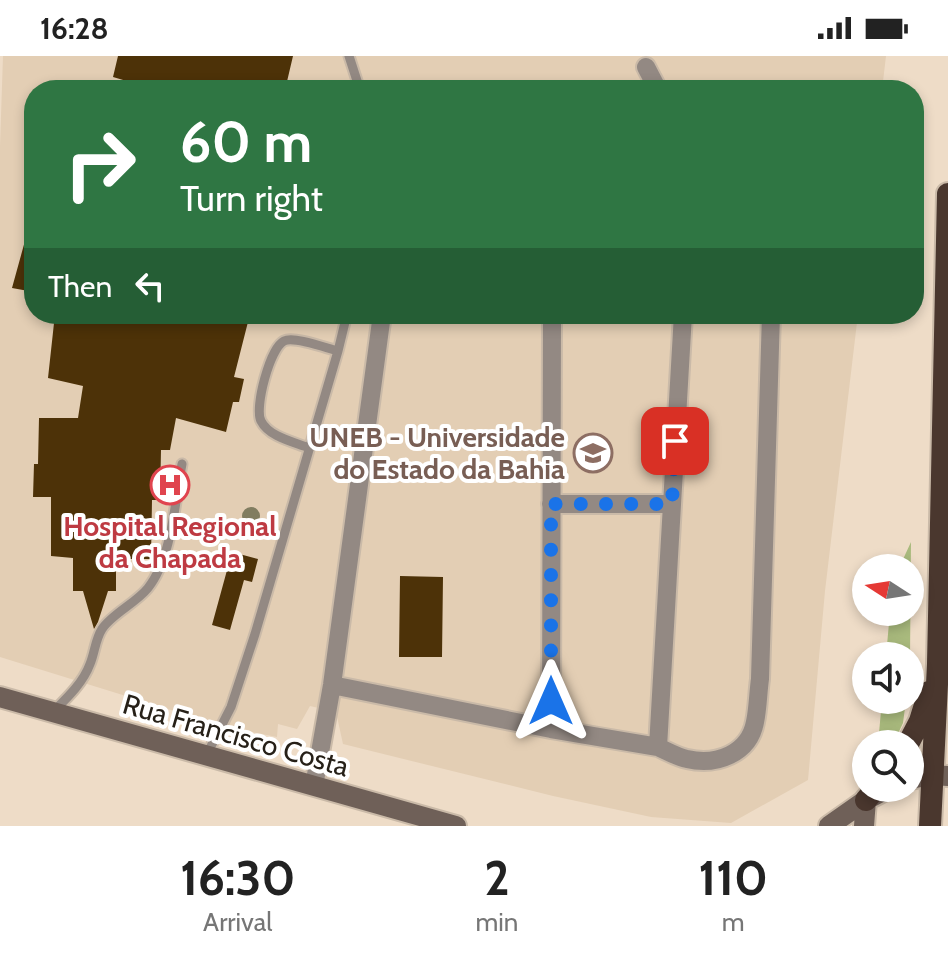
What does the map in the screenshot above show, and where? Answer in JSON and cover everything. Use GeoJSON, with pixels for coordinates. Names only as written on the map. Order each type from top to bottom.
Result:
{"type":"FeatureCollection","features":[{"type":"Feature","properties":{"kind":"highway"},"geometry":{"type":"LineString","coordinates":[[930,826],[930,777],[943,664],[948,194]]}},
{"type":"Feature","properties":{"kind":"highway"},"geometry":{"type":"LineString","coordinates":[[915,730],[943,664]]}},
{"type":"Feature","properties":{"kind":"main road","name":"Rua Francisco Costa"},"geometry":{"type":"LineString","coordinates":[[0,697],[456,826]]}},
{"type":"Feature","properties":{"kind":"main road"},"geometry":{"type":"LineString","coordinates":[[829,826],[860,802]]}},
{"type":"Feature","properties":{"kind":"main road"},"geometry":{"type":"LineString","coordinates":[[864,826],[869,802]]}},
{"type":"Feature","properties":{"kind":"street"},"geometry":{"type":"LineString","coordinates":[[646,67],[653,80]]}},
{"type":"Feature","properties":{"kind":"street"},"geometry":{"type":"LineString","coordinates":[[314,786],[332,685],[381,324]]}},
{"type":"Feature","properties":{"kind":"street"},"geometry":{"type":"LineString","coordinates":[[551,729],[552,324]]}},
{"type":"Feature","properties":{"kind":"street"},"geometry":{"type":"LineString","coordinates":[[658,747],[682,324]]}},
{"type":"Feature","properties":{"kind":"street"},"geometry":{"type":"LineString","coordinates":[[332,685],[658,747],[687,759],[712,761],[729,757],[746,744],[755,725],[760,679],[771,324]]}},
{"type":"Feature","properties":{"kind":"street"},"geometry":{"type":"LineString","coordinates":[[551,504],[672,504]]}},
{"type":"Feature","properties":{"kind":"lane"},"geometry":{"type":"LineString","coordinates":[[349,56],[357,80]]}},
{"type":"Feature","properties":{"kind":"lane"},"geometry":{"type":"LineString","coordinates":[[206,756],[231,707],[255,634],[345,324]]}},
{"type":"Feature","properties":{"kind":"lane"},"geometry":{"type":"LineString","coordinates":[[309,448],[276,434],[260,420],[266,377],[277,348],[284,340],[293,339],[338,351]]}},
{"type":"Feature","properties":{"kind":"lane"},"geometry":{"type":"LineString","coordinates":[[53,712],[76,688],[90,665],[96,639],[105,625],[149,587],[162,561],[182,464]]}},
{"type":"Feature","properties":{"kind":"shaded area","name":"UNEB - Universidade do Estado da Bahia"},"geometry":{"type":"Polygon","coordinates":[[[3,56],[886,56],[883,80],[24,80],[24,324],[857,324],[825,591],[808,780],[731,823],[651,817],[343,744],[336,712],[310,706],[297,729],[278,724],[277,737],[226,727],[0,657],[0,146],[3,56]]]}},
{"type":"Feature","properties":{"kind":"green space"},"geometry":{"type":"Polygon","coordinates":[[[889,626],[910,626],[910,642],[887,642],[889,626]]]}},
{"type":"Feature","properties":{"kind":"green space"},"geometry":{"type":"Polygon","coordinates":[[[881,714],[904,714],[900,730],[879,730],[881,714]]]}},
{"type":"Feature","properties":{"kind":"building"},"geometry":{"type":"Polygon","coordinates":[[[118,56],[293,56],[287,80],[123,80],[113,77],[118,56]]]}},
{"type":"Feature","properties":{"kind":"building"},"geometry":{"type":"Polygon","coordinates":[[[24,244],[24,290],[12,288],[24,244]]]}},
{"type":"Feature","properties":{"kind":"building"},"geometry":{"type":"Polygon","coordinates":[[[54,324],[247,324],[234,377],[244,379],[239,402],[233,402],[226,432],[176,418],[170,450],[161,450],[160,500],[152,500],[151,559],[116,559],[116,591],[108,591],[94,629],[83,591],[73,591],[73,558],[51,556],[51,497],[33,497],[34,464],[38,464],[39,418],[78,418],[83,386],[48,378],[54,324]]]}},
{"type":"Feature","properties":{"kind":"building"},"geometry":{"type":"Polygon","coordinates":[[[232,552],[258,559],[252,582],[244,580],[230,630],[212,625],[232,552]]]}},
{"type":"Feature","properties":{"kind":"building"},"geometry":{"type":"Polygon","coordinates":[[[400,576],[443,577],[442,657],[399,657],[400,576]]]}},
{"type":"Feature","properties":{"kind":"place","name":"UNEB - Universidade do Estado da Bahia"},"geometry":{"type":"Point","coordinates":[593,453]}},
{"type":"Feature","properties":{"kind":"place","name":"Hospital Regional da Chapada"},"geometry":{"type":"Point","coordinates":[170,485]}},
{"type":"Feature","properties":{"kind":"route"},"geometry":{"type":"LineString","coordinates":[[551,701],[551,504],[672,504],[675,441]]}}]}
